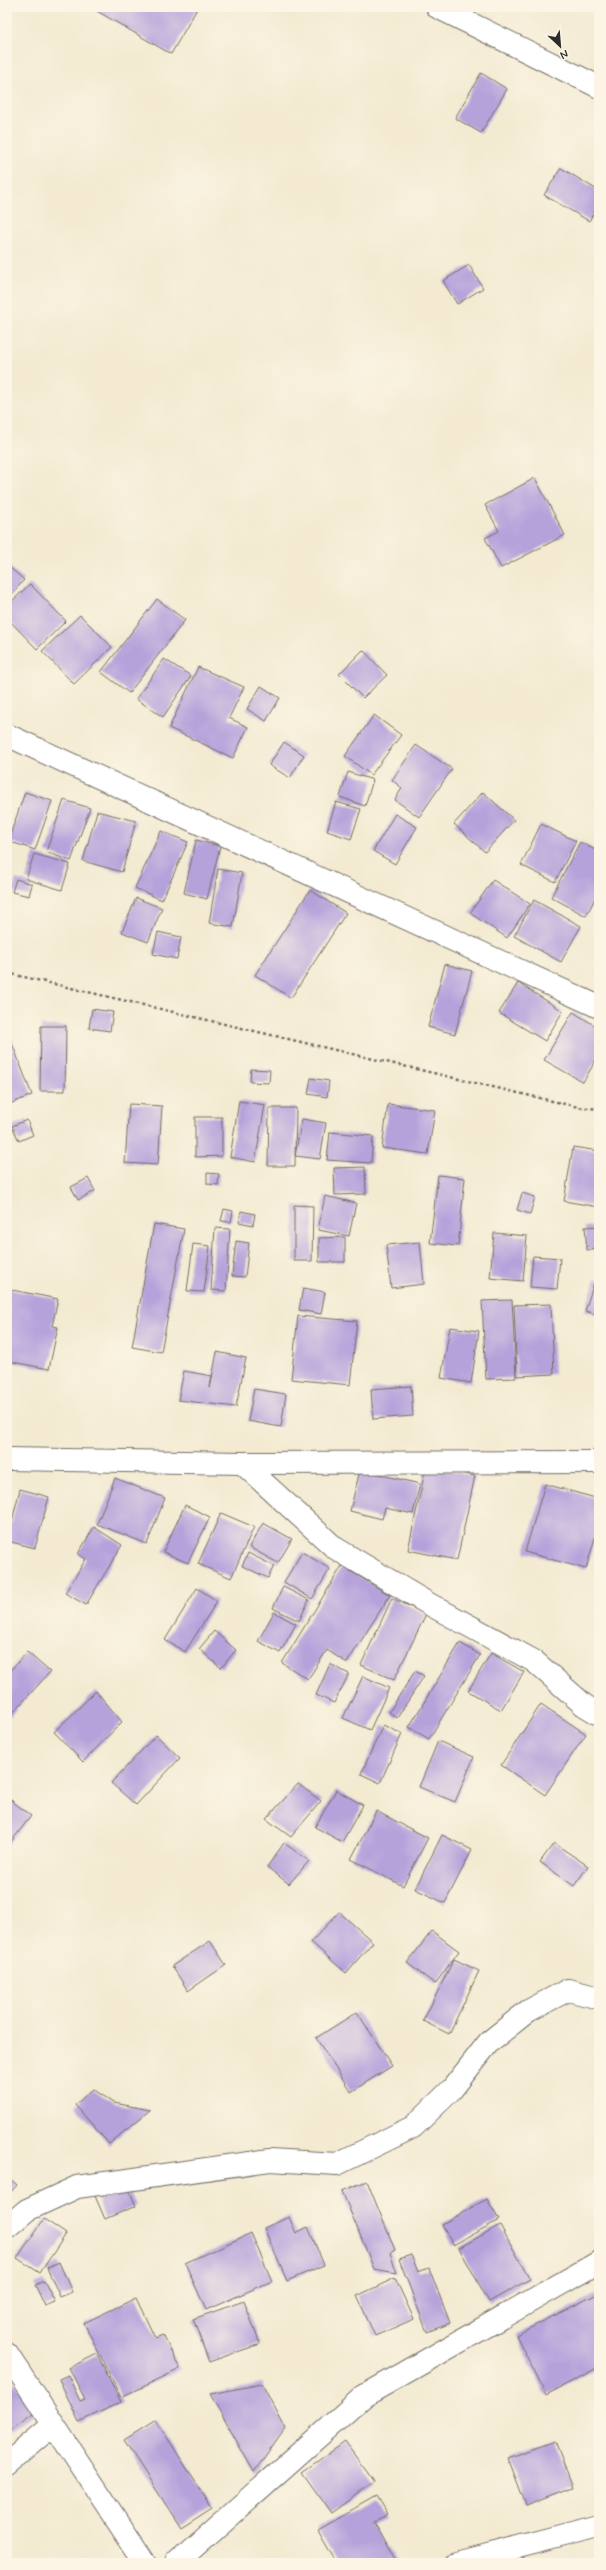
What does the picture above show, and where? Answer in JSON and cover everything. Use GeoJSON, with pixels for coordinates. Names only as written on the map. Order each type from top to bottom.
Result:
{"type":"FeatureCollection","features":[{"type":"Feature","properties":{"kind":"street"},"geometry":{"type":"LineString","coordinates":[[437,7],[599,87]]}},
{"type":"Feature","properties":{"kind":"street"},"geometry":{"type":"LineString","coordinates":[[7,735],[599,1007]]}},
{"type":"Feature","properties":{"kind":"street"},"geometry":{"type":"LineString","coordinates":[[7,1459],[242,1464],[599,1462]]}},
{"type":"Feature","properties":{"kind":"street"},"geometry":{"type":"LineString","coordinates":[[242,1464],[335,1548],[428,1604],[534,1661],[584,1705],[599,1714]]}},
{"type":"Feature","properties":{"kind":"street"},"geometry":{"type":"LineString","coordinates":[[7,2227],[27,2210],[76,2187],[270,2160],[337,2164],[413,2127],[452,2089],[489,2042],[528,2010],[568,1990],[599,1998]]}},
{"type":"Feature","properties":{"kind":"street"},"geometry":{"type":"LineString","coordinates":[[176,2563],[364,2396],[599,2262]]}},
{"type":"Feature","properties":{"kind":"street"},"geometry":{"type":"LineString","coordinates":[[7,2354],[145,2563]]}},
{"type":"Feature","properties":{"kind":"street"},"geometry":{"type":"LineString","coordinates":[[7,2464],[53,2424]]}},
{"type":"Feature","properties":{"kind":"street"},"geometry":{"type":"LineString","coordinates":[[456,2563],[599,2526]]}},
{"type":"Feature","properties":{"kind":"path"},"geometry":{"type":"LineString","coordinates":[[7,973],[578,1107],[599,1109]]}},
{"type":"Feature","properties":{"kind":"building"},"geometry":{"type":"Polygon","coordinates":[[[90,7],[198,7],[171,54],[90,7]]]}},
{"type":"Feature","properties":{"kind":"building"},"geometry":{"type":"Polygon","coordinates":[[[481,73],[507,89],[481,133],[455,118],[481,73]]]}},
{"type":"Feature","properties":{"kind":"building"},"geometry":{"type":"Polygon","coordinates":[[[561,168],[599,191],[599,204],[589,221],[544,195],[561,168]]]}},
{"type":"Feature","properties":{"kind":"building"},"geometry":{"type":"Polygon","coordinates":[[[469,265],[483,288],[457,304],[443,281],[469,265]]]}},
{"type":"Feature","properties":{"kind":"building"},"geometry":{"type":"Polygon","coordinates":[[[535,478],[565,535],[501,568],[485,538],[499,531],[485,505],[535,478]]]}},
{"type":"Feature","properties":{"kind":"building"},"geometry":{"type":"Polygon","coordinates":[[[7,565],[24,580],[7,599],[7,565]]]}},
{"type":"Feature","properties":{"kind":"building"},"geometry":{"type":"Polygon","coordinates":[[[30,584],[66,621],[37,649],[7,618],[7,606],[30,584]]]}},
{"type":"Feature","properties":{"kind":"building"},"geometry":{"type":"Polygon","coordinates":[[[157,599],[185,620],[129,693],[101,672],[157,599]]]}},
{"type":"Feature","properties":{"kind":"building"},"geometry":{"type":"Polygon","coordinates":[[[80,615],[112,647],[74,684],[42,651],[80,615]]]}},
{"type":"Feature","properties":{"kind":"building"},"geometry":{"type":"Polygon","coordinates":[[[363,650],[387,675],[363,698],[339,674],[363,650]]]}},
{"type":"Feature","properties":{"kind":"building"},"geometry":{"type":"Polygon","coordinates":[[[164,659],[191,676],[163,717],[136,699],[164,659]]]}},
{"type":"Feature","properties":{"kind":"building"},"geometry":{"type":"Polygon","coordinates":[[[198,667],[244,687],[229,718],[248,727],[233,758],[169,728],[198,667]]]}},
{"type":"Feature","properties":{"kind":"building"},"geometry":{"type":"Polygon","coordinates":[[[261,686],[280,698],[266,721],[247,709],[261,686]]]}},
{"type":"Feature","properties":{"kind":"building"},"geometry":{"type":"Polygon","coordinates":[[[374,715],[401,735],[371,775],[345,756],[374,715]]]}},
{"type":"Feature","properties":{"kind":"building"},"geometry":{"type":"Polygon","coordinates":[[[284,742],[304,755],[290,778],[269,765],[284,742]]]}},
{"type":"Feature","properties":{"kind":"building"},"geometry":{"type":"Polygon","coordinates":[[[416,745],[452,769],[419,817],[395,800],[402,788],[392,780],[416,745]]]}},
{"type":"Feature","properties":{"kind":"building"},"geometry":{"type":"Polygon","coordinates":[[[348,772],[373,780],[365,806],[340,797],[348,772]]]}},
{"type":"Feature","properties":{"kind":"building"},"geometry":{"type":"Polygon","coordinates":[[[25,792],[52,801],[35,850],[8,841],[25,792]]]}},
{"type":"Feature","properties":{"kind":"building"},"geometry":{"type":"Polygon","coordinates":[[[483,792],[514,820],[485,852],[454,824],[483,792]]]}},
{"type":"Feature","properties":{"kind":"building"},"geometry":{"type":"Polygon","coordinates":[[[64,800],[90,808],[71,861],[46,852],[64,800]]]}},
{"type":"Feature","properties":{"kind":"building"},"geometry":{"type":"Polygon","coordinates":[[[336,802],[361,809],[351,839],[327,831],[336,802]]]}},
{"type":"Feature","properties":{"kind":"building"},"geometry":{"type":"Polygon","coordinates":[[[97,811],[136,821],[122,872],[83,861],[97,811]]]}},
{"type":"Feature","properties":{"kind":"building"},"geometry":{"type":"Polygon","coordinates":[[[395,814],[417,827],[395,864],[373,851],[395,814]]]}},
{"type":"Feature","properties":{"kind":"building"},"geometry":{"type":"Polygon","coordinates":[[[541,824],[576,841],[555,882],[521,865],[541,824]]]}},
{"type":"Feature","properties":{"kind":"building"},"geometry":{"type":"Polygon","coordinates":[[[161,831],[188,842],[162,900],[135,888],[161,831]]]}},
{"type":"Feature","properties":{"kind":"building"},"geometry":{"type":"Polygon","coordinates":[[[196,840],[220,846],[207,899],[184,893],[196,840]]]}},
{"type":"Feature","properties":{"kind":"building"},"geometry":{"type":"Polygon","coordinates":[[[580,842],[599,852],[599,891],[586,916],[551,897],[580,842]]]}},
{"type":"Feature","properties":{"kind":"building"},"geometry":{"type":"Polygon","coordinates":[[[34,854],[70,864],[62,890],[26,879],[34,854]]]}},
{"type":"Feature","properties":{"kind":"building"},"geometry":{"type":"Polygon","coordinates":[[[218,869],[242,873],[233,927],[209,923],[218,869]]]}},
{"type":"Feature","properties":{"kind":"building"},"geometry":{"type":"Polygon","coordinates":[[[16,879],[32,884],[29,896],[12,892],[16,879]]]}},
{"type":"Feature","properties":{"kind":"building"},"geometry":{"type":"Polygon","coordinates":[[[493,880],[530,904],[507,938],[470,913],[493,880]]]}},
{"type":"Feature","properties":{"kind":"building"},"geometry":{"type":"Polygon","coordinates":[[[310,890],[346,913],[291,998],[255,975],[310,890]]]}},
{"type":"Feature","properties":{"kind":"building"},"geometry":{"type":"Polygon","coordinates":[[[136,898],[162,908],[148,942],[122,932],[136,898]]]}},
{"type":"Feature","properties":{"kind":"building"},"geometry":{"type":"Polygon","coordinates":[[[534,900],[581,926],[561,962],[514,936],[534,900]]]}},
{"type":"Feature","properties":{"kind":"building"},"geometry":{"type":"Polygon","coordinates":[[[158,932],[181,937],[177,959],[153,954],[158,932]]]}},
{"type":"Feature","properties":{"kind":"building"},"geometry":{"type":"Polygon","coordinates":[[[445,964],[472,971],[455,1034],[428,1027],[445,964]]]}},
{"type":"Feature","properties":{"kind":"building"},"geometry":{"type":"Polygon","coordinates":[[[518,983],[563,1011],[545,1041],[499,1013],[518,983]]]}},
{"type":"Feature","properties":{"kind":"building"},"geometry":{"type":"Polygon","coordinates":[[[92,1009],[113,1012],[110,1031],[89,1028],[92,1009]]]}},
{"type":"Feature","properties":{"kind":"building"},"geometry":{"type":"Polygon","coordinates":[[[573,1012],[599,1028],[599,1055],[583,1082],[544,1060],[573,1012]]]}},
{"type":"Feature","properties":{"kind":"building"},"geometry":{"type":"Polygon","coordinates":[[[41,1026],[66,1026],[65,1091],[40,1091],[41,1026]]]}},
{"type":"Feature","properties":{"kind":"building"},"geometry":{"type":"Polygon","coordinates":[[[10,1038],[32,1095],[7,1105],[7,1039],[10,1038]]]}},
{"type":"Feature","properties":{"kind":"building"},"geometry":{"type":"Polygon","coordinates":[[[251,1069],[270,1070],[269,1083],[250,1082],[251,1069]]]}},
{"type":"Feature","properties":{"kind":"building"},"geometry":{"type":"Polygon","coordinates":[[[311,1078],[329,1081],[327,1097],[308,1094],[311,1078]]]}},
{"type":"Feature","properties":{"kind":"building"},"geometry":{"type":"Polygon","coordinates":[[[239,1101],[265,1105],[255,1162],[230,1157],[239,1101]]]}},
{"type":"Feature","properties":{"kind":"building"},"geometry":{"type":"Polygon","coordinates":[[[129,1104],[162,1106],[158,1165],[125,1163],[129,1104]]]}},
{"type":"Feature","properties":{"kind":"building"},"geometry":{"type":"Polygon","coordinates":[[[388,1104],[435,1110],[428,1154],[382,1148],[388,1104]]]}},
{"type":"Feature","properties":{"kind":"building"},"geometry":{"type":"Polygon","coordinates":[[[269,1108],[296,1108],[295,1166],[268,1166],[269,1108]]]}},
{"type":"Feature","properties":{"kind":"building"},"geometry":{"type":"Polygon","coordinates":[[[195,1117],[222,1117],[222,1156],[195,1157],[195,1117]]]}},
{"type":"Feature","properties":{"kind":"building"},"geometry":{"type":"Polygon","coordinates":[[[302,1119],[326,1123],[320,1159],[295,1156],[302,1119]]]}},
{"type":"Feature","properties":{"kind":"building"},"geometry":{"type":"Polygon","coordinates":[[[27,1120],[33,1135],[19,1141],[12,1126],[27,1120]]]}},
{"type":"Feature","properties":{"kind":"building"},"geometry":{"type":"Polygon","coordinates":[[[330,1132],[373,1136],[371,1163],[327,1160],[330,1132]]]}},
{"type":"Feature","properties":{"kind":"building"},"geometry":{"type":"Polygon","coordinates":[[[573,1147],[599,1151],[599,1207],[564,1201],[573,1147]]]}},
{"type":"Feature","properties":{"kind":"building"},"geometry":{"type":"Polygon","coordinates":[[[365,1167],[366,1194],[335,1195],[334,1168],[365,1167]]]}},
{"type":"Feature","properties":{"kind":"building"},"geometry":{"type":"Polygon","coordinates":[[[207,1173],[219,1174],[218,1185],[207,1184],[207,1173]]]}},
{"type":"Feature","properties":{"kind":"building"},"geometry":{"type":"Polygon","coordinates":[[[438,1175],[465,1178],[458,1246],[430,1243],[438,1175]]]}},
{"type":"Feature","properties":{"kind":"building"},"geometry":{"type":"Polygon","coordinates":[[[88,1178],[95,1191],[78,1200],[71,1187],[88,1178]]]}},
{"type":"Feature","properties":{"kind":"building"},"geometry":{"type":"Polygon","coordinates":[[[522,1193],[535,1197],[530,1214],[517,1210],[522,1193]]]}},
{"type":"Feature","properties":{"kind":"building"},"geometry":{"type":"Polygon","coordinates":[[[325,1196],[356,1203],[349,1236],[318,1230],[325,1196]]]}},
{"type":"Feature","properties":{"kind":"building"},"geometry":{"type":"Polygon","coordinates":[[[294,1205],[313,1206],[312,1261],[294,1261],[294,1205]]]}},
{"type":"Feature","properties":{"kind":"building"},"geometry":{"type":"Polygon","coordinates":[[[224,1209],[233,1211],[231,1222],[221,1221],[224,1209]]]}},
{"type":"Feature","properties":{"kind":"building"},"geometry":{"type":"Polygon","coordinates":[[[241,1211],[255,1214],[253,1225],[239,1222],[241,1211]]]}},
{"type":"Feature","properties":{"kind":"building"},"geometry":{"type":"Polygon","coordinates":[[[154,1224],[184,1229],[161,1352],[132,1347],[154,1224]]]}},
{"type":"Feature","properties":{"kind":"building"},"geometry":{"type":"Polygon","coordinates":[[[599,1226],[599,1249],[587,1250],[585,1227],[599,1226]]]}},
{"type":"Feature","properties":{"kind":"building"},"geometry":{"type":"Polygon","coordinates":[[[215,1228],[230,1229],[226,1291],[211,1290],[215,1228]]]}},
{"type":"Feature","properties":{"kind":"building"},"geometry":{"type":"Polygon","coordinates":[[[494,1233],[527,1236],[523,1281],[490,1278],[494,1233]]]}},
{"type":"Feature","properties":{"kind":"building"},"geometry":{"type":"Polygon","coordinates":[[[345,1237],[345,1262],[319,1262],[319,1238],[345,1237]]]}},
{"type":"Feature","properties":{"kind":"building"},"geometry":{"type":"Polygon","coordinates":[[[236,1241],[249,1243],[245,1277],[232,1276],[236,1241]]]}},
{"type":"Feature","properties":{"kind":"building"},"geometry":{"type":"Polygon","coordinates":[[[420,1242],[424,1284],[391,1288],[386,1245],[420,1242]]]}},
{"type":"Feature","properties":{"kind":"building"},"geometry":{"type":"Polygon","coordinates":[[[193,1244],[210,1246],[204,1292],[187,1291],[193,1244]]]}},
{"type":"Feature","properties":{"kind":"building"},"geometry":{"type":"Polygon","coordinates":[[[533,1256],[560,1258],[557,1289],[530,1287],[533,1256]]]}},
{"type":"Feature","properties":{"kind":"building"},"geometry":{"type":"Polygon","coordinates":[[[595,1279],[599,1280],[599,1315],[585,1311],[595,1279]]]}},
{"type":"Feature","properties":{"kind":"building"},"geometry":{"type":"Polygon","coordinates":[[[303,1288],[325,1292],[321,1314],[299,1310],[303,1288]]]}},
{"type":"Feature","properties":{"kind":"building"},"geometry":{"type":"Polygon","coordinates":[[[7,1289],[58,1299],[52,1326],[58,1327],[49,1369],[7,1361],[7,1289]]]}},
{"type":"Feature","properties":{"kind":"building"},"geometry":{"type":"Polygon","coordinates":[[[512,1300],[516,1378],[486,1379],[482,1301],[512,1300]]]}},
{"type":"Feature","properties":{"kind":"building"},"geometry":{"type":"Polygon","coordinates":[[[551,1304],[554,1374],[517,1376],[514,1305],[551,1304]]]}},
{"type":"Feature","properties":{"kind":"building"},"geometry":{"type":"Polygon","coordinates":[[[298,1316],[357,1321],[350,1385],[291,1379],[298,1316]]]}},
{"type":"Feature","properties":{"kind":"building"},"geometry":{"type":"Polygon","coordinates":[[[450,1327],[479,1331],[471,1383],[441,1378],[450,1327]]]}},
{"type":"Feature","properties":{"kind":"building"},"geometry":{"type":"Polygon","coordinates":[[[217,1352],[246,1358],[236,1407],[178,1400],[184,1371],[212,1376],[210,1388],[217,1352]]]}},
{"type":"Feature","properties":{"kind":"building"},"geometry":{"type":"Polygon","coordinates":[[[411,1386],[413,1416],[373,1419],[371,1389],[411,1386]]]}},
{"type":"Feature","properties":{"kind":"building"},"geometry":{"type":"Polygon","coordinates":[[[254,1389],[286,1394],[281,1427],[248,1421],[254,1389]]]}},
{"type":"Feature","properties":{"kind":"building"},"geometry":{"type":"Polygon","coordinates":[[[426,1466],[475,1476],[457,1560],[408,1550],[426,1466]]]}},
{"type":"Feature","properties":{"kind":"building"},"geometry":{"type":"Polygon","coordinates":[[[360,1470],[420,1484],[413,1514],[385,1508],[382,1519],[350,1511],[360,1470]]]}},
{"type":"Feature","properties":{"kind":"building"},"geometry":{"type":"Polygon","coordinates":[[[115,1478],[165,1498],[147,1544],[97,1524],[115,1478]]]}},
{"type":"Feature","properties":{"kind":"building"},"geometry":{"type":"Polygon","coordinates":[[[545,1484],[599,1499],[599,1524],[586,1569],[525,1552],[545,1484]]]}},
{"type":"Feature","properties":{"kind":"building"},"geometry":{"type":"Polygon","coordinates":[[[20,1489],[49,1497],[35,1548],[7,1541],[20,1489]]]}},
{"type":"Feature","properties":{"kind":"building"},"geometry":{"type":"Polygon","coordinates":[[[185,1505],[210,1517],[188,1563],[163,1552],[185,1505]]]}},
{"type":"Feature","properties":{"kind":"building"},"geometry":{"type":"Polygon","coordinates":[[[221,1513],[254,1527],[231,1578],[198,1564],[221,1513]]]}},
{"type":"Feature","properties":{"kind":"building"},"geometry":{"type":"Polygon","coordinates":[[[263,1523],[292,1539],[278,1563],[249,1547],[263,1523]]]}},
{"type":"Feature","properties":{"kind":"building"},"geometry":{"type":"Polygon","coordinates":[[[94,1527],[122,1545],[86,1605],[65,1593],[86,1559],[78,1554],[94,1527]]]}},
{"type":"Feature","properties":{"kind":"building"},"geometry":{"type":"Polygon","coordinates":[[[302,1552],[330,1569],[312,1599],[284,1582],[302,1552]]]}},
{"type":"Feature","properties":{"kind":"building"},"geometry":{"type":"Polygon","coordinates":[[[248,1553],[274,1566],[268,1578],[242,1566],[248,1553]]]}},
{"type":"Feature","properties":{"kind":"building"},"geometry":{"type":"Polygon","coordinates":[[[342,1566],[390,1595],[347,1663],[327,1650],[308,1679],[282,1663],[342,1566]]]}},
{"type":"Feature","properties":{"kind":"building"},"geometry":{"type":"Polygon","coordinates":[[[283,1587],[309,1600],[299,1621],[273,1608],[283,1587]]]}},
{"type":"Feature","properties":{"kind":"building"},"geometry":{"type":"Polygon","coordinates":[[[197,1588],[217,1601],[185,1652],[165,1640],[197,1588]]]}},
{"type":"Feature","properties":{"kind":"building"},"geometry":{"type":"Polygon","coordinates":[[[392,1598],[426,1614],[394,1680],[361,1665],[392,1598]]]}},
{"type":"Feature","properties":{"kind":"building"},"geometry":{"type":"Polygon","coordinates":[[[274,1612],[296,1624],[280,1653],[258,1641],[274,1612]]]}},
{"type":"Feature","properties":{"kind":"building"},"geometry":{"type":"Polygon","coordinates":[[[214,1631],[236,1650],[221,1668],[199,1649],[214,1631]]]}},
{"type":"Feature","properties":{"kind":"building"},"geometry":{"type":"Polygon","coordinates":[[[460,1643],[480,1655],[429,1739],[409,1727],[460,1643]]]}},
{"type":"Feature","properties":{"kind":"building"},"geometry":{"type":"Polygon","coordinates":[[[27,1652],[50,1672],[9,1717],[7,1715],[7,1674],[27,1652]]]}},
{"type":"Feature","properties":{"kind":"building"},"geometry":{"type":"Polygon","coordinates":[[[491,1653],[524,1672],[501,1710],[468,1691],[491,1653]]]}},
{"type":"Feature","properties":{"kind":"building"},"geometry":{"type":"Polygon","coordinates":[[[330,1664],[349,1674],[334,1703],[316,1695],[330,1664]]]}},
{"type":"Feature","properties":{"kind":"building"},"geometry":{"type":"Polygon","coordinates":[[[415,1671],[424,1676],[397,1718],[389,1712],[415,1671]]]}},
{"type":"Feature","properties":{"kind":"building"},"geometry":{"type":"Polygon","coordinates":[[[363,1676],[389,1688],[370,1730],[343,1718],[363,1676]]]}},
{"type":"Feature","properties":{"kind":"building"},"geometry":{"type":"Polygon","coordinates":[[[96,1691],[122,1722],[83,1762],[54,1732],[96,1691]]]}},
{"type":"Feature","properties":{"kind":"building"},"geometry":{"type":"Polygon","coordinates":[[[541,1704],[586,1734],[545,1795],[501,1765],[541,1704]]]}},
{"type":"Feature","properties":{"kind":"building"},"geometry":{"type":"Polygon","coordinates":[[[383,1725],[402,1734],[380,1783],[361,1774],[383,1725]]]}},
{"type":"Feature","properties":{"kind":"building"},"geometry":{"type":"Polygon","coordinates":[[[156,1735],[180,1758],[136,1805],[111,1783],[156,1735]]]}},
{"type":"Feature","properties":{"kind":"building"},"geometry":{"type":"Polygon","coordinates":[[[438,1741],[474,1757],[455,1802],[419,1787],[438,1741]]]}},
{"type":"Feature","properties":{"kind":"building"},"geometry":{"type":"Polygon","coordinates":[[[298,1784],[321,1801],[291,1837],[266,1819],[298,1784]]]}},
{"type":"Feature","properties":{"kind":"building"},"geometry":{"type":"Polygon","coordinates":[[[336,1790],[363,1805],[342,1842],[315,1827],[336,1790]]]}},
{"type":"Feature","properties":{"kind":"building"},"geometry":{"type":"Polygon","coordinates":[[[7,1797],[31,1816],[7,1847],[7,1797]]]}},
{"type":"Feature","properties":{"kind":"building"},"geometry":{"type":"Polygon","coordinates":[[[376,1811],[428,1838],[403,1886],[351,1859],[376,1811]]]}},
{"type":"Feature","properties":{"kind":"building"},"geometry":{"type":"Polygon","coordinates":[[[442,1835],[472,1850],[445,1903],[415,1889],[442,1835]]]}},
{"type":"Feature","properties":{"kind":"building"},"geometry":{"type":"Polygon","coordinates":[[[284,1843],[309,1861],[289,1884],[267,1867],[284,1843]]]}},
{"type":"Feature","properties":{"kind":"building"},"geometry":{"type":"Polygon","coordinates":[[[554,1843],[588,1866],[574,1886],[540,1862],[554,1843]]]}},
{"type":"Feature","properties":{"kind":"building"},"geometry":{"type":"Polygon","coordinates":[[[339,1912],[373,1942],[346,1973],[311,1942],[339,1912]]]}},
{"type":"Feature","properties":{"kind":"building"},"geometry":{"type":"Polygon","coordinates":[[[432,1931],[459,1951],[435,1984],[407,1963],[432,1931]]]}},
{"type":"Feature","properties":{"kind":"building"},"geometry":{"type":"Polygon","coordinates":[[[210,1941],[226,1965],[188,1991],[172,1966],[210,1941]]]}},
{"type":"Feature","properties":{"kind":"building"},"geometry":{"type":"Polygon","coordinates":[[[454,1959],[479,1971],[449,2034],[423,2021],[454,1959]]]}},
{"type":"Feature","properties":{"kind":"building"},"geometry":{"type":"Polygon","coordinates":[[[357,2012],[392,2066],[351,2092],[316,2038],[357,2012]]]}},
{"type":"Feature","properties":{"kind":"building"},"geometry":{"type":"Polygon","coordinates":[[[93,2089],[114,2103],[150,2110],[109,2144],[75,2105],[93,2089]]]}},
{"type":"Feature","properties":{"kind":"building"},"geometry":{"type":"Polygon","coordinates":[[[7,2176],[17,2185],[7,2196],[7,2176]]]}},
{"type":"Feature","properties":{"kind":"building"},"geometry":{"type":"Polygon","coordinates":[[[367,2181],[395,2250],[390,2253],[397,2273],[374,2269],[342,2191],[367,2181]]]}},
{"type":"Feature","properties":{"kind":"building"},"geometry":{"type":"Polygon","coordinates":[[[126,2183],[136,2206],[105,2219],[95,2196],[126,2183]]]}},
{"type":"Feature","properties":{"kind":"building"},"geometry":{"type":"Polygon","coordinates":[[[487,2199],[499,2220],[453,2245],[442,2224],[487,2199]]]}},
{"type":"Feature","properties":{"kind":"building"},"geometry":{"type":"Polygon","coordinates":[[[289,2217],[296,2233],[308,2227],[324,2265],[287,2281],[264,2228],[289,2217]]]}},
{"type":"Feature","properties":{"kind":"building"},"geometry":{"type":"Polygon","coordinates":[[[44,2219],[66,2234],[40,2273],[17,2258],[44,2219]]]}},
{"type":"Feature","properties":{"kind":"building"},"geometry":{"type":"Polygon","coordinates":[[[500,2225],[530,2279],[489,2302],[459,2248],[500,2225]]]}},
{"type":"Feature","properties":{"kind":"building"},"geometry":{"type":"Polygon","coordinates":[[[251,2233],[272,2281],[206,2310],[185,2263],[251,2233]]]}},
{"type":"Feature","properties":{"kind":"building"},"geometry":{"type":"Polygon","coordinates":[[[411,2255],[418,2272],[429,2268],[450,2323],[427,2332],[399,2259],[411,2255]]]}},
{"type":"Feature","properties":{"kind":"building"},"geometry":{"type":"Polygon","coordinates":[[[59,2262],[72,2292],[60,2297],[47,2268],[59,2262]]]}},
{"type":"Feature","properties":{"kind":"building"},"geometry":{"type":"Polygon","coordinates":[[[395,2278],[414,2319],[375,2336],[357,2296],[395,2278]]]}},
{"type":"Feature","properties":{"kind":"building"},"geometry":{"type":"Polygon","coordinates":[[[44,2281],[55,2302],[45,2306],[35,2285],[44,2281]]]}},
{"type":"Feature","properties":{"kind":"building"},"geometry":{"type":"Polygon","coordinates":[[[599,2293],[599,2367],[546,2395],[516,2335],[599,2293]]]}},
{"type":"Feature","properties":{"kind":"building"},"geometry":{"type":"Polygon","coordinates":[[[136,2298],[155,2338],[163,2335],[180,2369],[121,2397],[84,2323],[136,2298]]]}},
{"type":"Feature","properties":{"kind":"building"},"geometry":{"type":"Polygon","coordinates":[[[244,2301],[260,2344],[209,2362],[193,2319],[244,2301]]]}},
{"type":"Feature","properties":{"kind":"building"},"geometry":{"type":"Polygon","coordinates":[[[97,2354],[121,2402],[79,2422],[59,2379],[68,2375],[80,2401],[85,2399],[69,2368],[97,2354]]]}},
{"type":"Feature","properties":{"kind":"building"},"geometry":{"type":"Polygon","coordinates":[[[7,2372],[36,2412],[8,2432],[7,2431],[7,2372]]]}},
{"type":"Feature","properties":{"kind":"building"},"geometry":{"type":"Polygon","coordinates":[[[262,2384],[285,2428],[254,2472],[210,2394],[262,2384]]]}},
{"type":"Feature","properties":{"kind":"building"},"geometry":{"type":"Polygon","coordinates":[[[156,2420],[212,2508],[181,2528],[124,2440],[156,2420]]]}},
{"type":"Feature","properties":{"kind":"building"},"geometry":{"type":"Polygon","coordinates":[[[555,2441],[573,2487],[526,2505],[508,2458],[555,2441]]]}},
{"type":"Feature","properties":{"kind":"building"},"geometry":{"type":"Polygon","coordinates":[[[345,2442],[374,2482],[331,2513],[302,2472],[345,2442]]]}},
{"type":"Feature","properties":{"kind":"building"},"geometry":{"type":"Polygon","coordinates":[[[376,2497],[387,2515],[374,2521],[396,2560],[390,2563],[337,2563],[318,2530],[376,2497]]]}}]}
